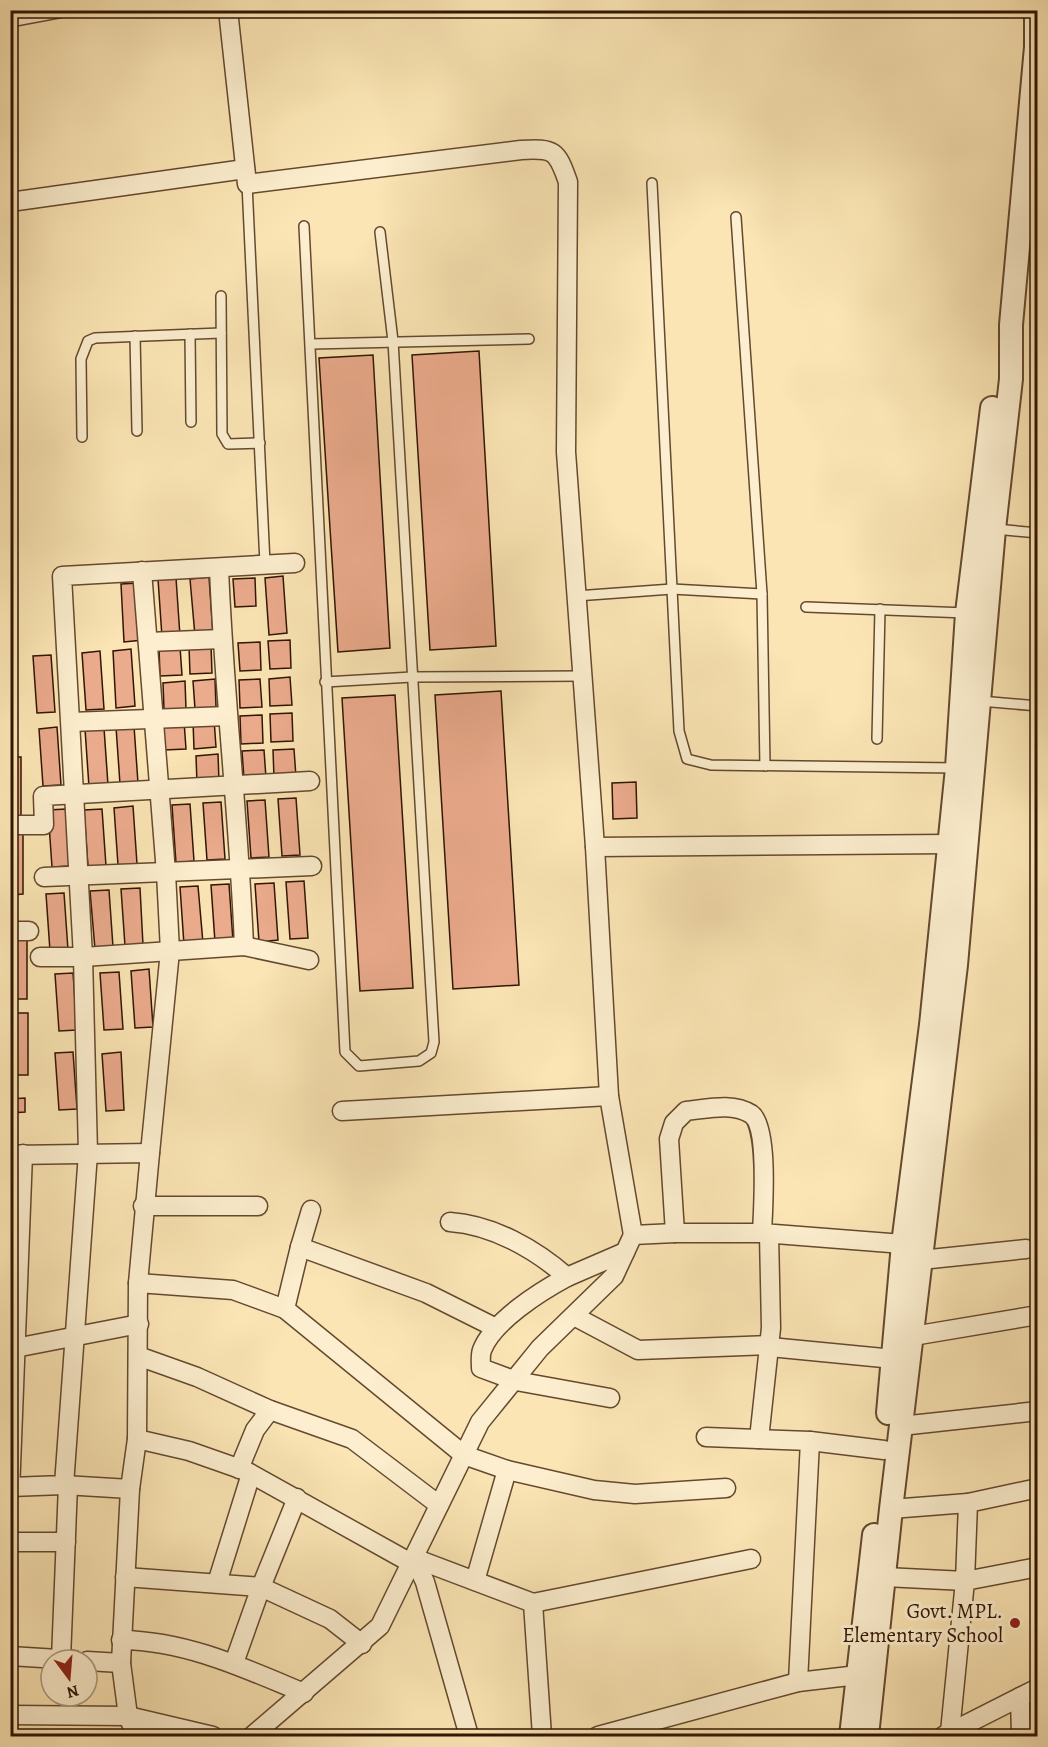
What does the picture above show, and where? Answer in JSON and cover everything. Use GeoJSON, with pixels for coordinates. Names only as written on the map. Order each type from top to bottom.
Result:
{"type":"FeatureCollection","features":[{"type":"Feature","properties":{"kind":"street"},"geometry":{"type":"LineString","coordinates":[[228,10],[246,177]]}},
{"type":"Feature","properties":{"kind":"street"},"geometry":{"type":"LineString","coordinates":[[867,1737],[901,1426],[903,1244],[931,1025],[949,844],[980,702],[977,613],[994,529],[1011,379],[1011,325],[1036,47],[1036,10]]}},
{"type":"Feature","properties":{"kind":"street"},"geometry":{"type":"LineString","coordinates":[[10,202],[546,148],[560,158],[567,182],[566,452],[595,847],[609,1096],[633,1235],[614,1276],[540,1348],[516,1381],[480,1422],[380,1626],[362,1644],[252,1737]]}},
{"type":"Feature","properties":{"kind":"street"},"geometry":{"type":"LineString","coordinates":[[851,1737],[884,1450],[901,1360],[913,1336],[956,966],[965,769],[995,384],[1011,325]]}},
{"type":"Feature","properties":{"kind":"street"},"geometry":{"type":"LineString","coordinates":[[67,1648],[66,1485],[73,1336],[88,1152],[83,957],[62,576],[294,563]]}},
{"type":"Feature","properties":{"kind":"street"},"geometry":{"type":"LineString","coordinates":[[219,568],[222,639],[241,870],[244,946]]}},
{"type":"Feature","properties":{"kind":"street"},"geometry":{"type":"LineString","coordinates":[[136,1737],[129,1716],[121,1663],[124,1577],[130,1489],[137,1438],[138,1283],[143,1206],[170,951],[142,571]]}},
{"type":"Feature","properties":{"kind":"street"},"geometry":{"type":"LineString","coordinates":[[148,642],[222,639]]}},
{"type":"Feature","properties":{"kind":"street"},"geometry":{"type":"LineString","coordinates":[[71,722],[228,716]]}},
{"type":"Feature","properties":{"kind":"street"},"geometry":{"type":"LineString","coordinates":[[10,825],[44,825],[43,796],[309,781]]}},
{"type":"Feature","properties":{"kind":"street"},"geometry":{"type":"LineString","coordinates":[[595,847],[949,844]]}},
{"type":"Feature","properties":{"kind":"street"},"geometry":{"type":"LineString","coordinates":[[44,876],[312,866]]}},
{"type":"Feature","properties":{"kind":"street"},"geometry":{"type":"LineString","coordinates":[[40,957],[83,957],[244,946],[309,960]]}},
{"type":"Feature","properties":{"kind":"street"},"geometry":{"type":"LineString","coordinates":[[342,1111],[609,1096]]}},
{"type":"Feature","properties":{"kind":"street"},"geometry":{"type":"LineString","coordinates":[[675,1233],[669,1139],[674,1123],[686,1110],[732,1107],[752,1114],[759,1126],[762,1150],[770,1347],[759,1439]]}},
{"type":"Feature","properties":{"kind":"street"},"geometry":{"type":"LineString","coordinates":[[10,1492],[17,1154],[150,1153]]}},
{"type":"Feature","properties":{"kind":"street"},"geometry":{"type":"LineString","coordinates":[[143,1206],[258,1206]]}},
{"type":"Feature","properties":{"kind":"street"},"geometry":{"type":"LineString","coordinates":[[285,1309],[311,1210]]}},
{"type":"Feature","properties":{"kind":"street"},"geometry":{"type":"LineString","coordinates":[[450,1222],[471,1223],[515,1241],[552,1264],[567,1277]]}},
{"type":"Feature","properties":{"kind":"street"},"geometry":{"type":"LineString","coordinates":[[633,1235],[766,1234],[903,1244]]}},
{"type":"Feature","properties":{"kind":"street"},"geometry":{"type":"LineString","coordinates":[[300,1247],[426,1293],[496,1328]]}},
{"type":"Feature","properties":{"kind":"street"},"geometry":{"type":"LineString","coordinates":[[921,1260],[1026,1249]]}},
{"type":"Feature","properties":{"kind":"street"},"geometry":{"type":"LineString","coordinates":[[609,1398],[516,1381],[481,1368],[481,1351],[496,1328],[546,1288],[625,1252]]}},
{"type":"Feature","properties":{"kind":"street"},"geometry":{"type":"LineString","coordinates":[[138,1283],[233,1290],[285,1309],[464,1455],[507,1470],[594,1490],[635,1494],[726,1488]]}},
{"type":"Feature","properties":{"kind":"street"},"geometry":{"type":"LineString","coordinates":[[913,1336],[1038,1315]]}},
{"type":"Feature","properties":{"kind":"street"},"geometry":{"type":"LineString","coordinates":[[574,1316],[638,1350],[770,1345],[770,1347],[901,1360]]}},
{"type":"Feature","properties":{"kind":"street"},"geometry":{"type":"LineString","coordinates":[[14,1348],[139,1324]]}},
{"type":"Feature","properties":{"kind":"street"},"geometry":{"type":"LineString","coordinates":[[138,1356],[187,1373],[270,1410],[352,1439],[439,1505]]}},
{"type":"Feature","properties":{"kind":"street"},"geometry":{"type":"LineString","coordinates":[[217,1583],[255,1430],[270,1410]]}},
{"type":"Feature","properties":{"kind":"street"},"geometry":{"type":"LineString","coordinates":[[901,1426],[1038,1411]]}},
{"type":"Feature","properties":{"kind":"street"},"geometry":{"type":"LineString","coordinates":[[706,1437],[810,1441],[884,1450]]}},
{"type":"Feature","properties":{"kind":"street"},"geometry":{"type":"LineString","coordinates":[[137,1438],[189,1451],[245,1471],[412,1560],[533,1603],[751,1559]]}},
{"type":"Feature","properties":{"kind":"street"},"geometry":{"type":"LineString","coordinates":[[798,1682],[810,1441]]}},
{"type":"Feature","properties":{"kind":"street"},"geometry":{"type":"LineString","coordinates":[[475,1581],[507,1470]]}},
{"type":"Feature","properties":{"kind":"street"},"geometry":{"type":"LineString","coordinates":[[11,1487],[66,1485],[130,1489]]}},
{"type":"Feature","properties":{"kind":"street"},"geometry":{"type":"LineString","coordinates":[[891,1509],[968,1503],[1038,1488]]}},
{"type":"Feature","properties":{"kind":"street"},"geometry":{"type":"LineString","coordinates":[[234,1664],[261,1587],[297,1498]]}},
{"type":"Feature","properties":{"kind":"street"},"geometry":{"type":"LineString","coordinates":[[946,1734],[965,1581],[968,1503]]}},
{"type":"Feature","properties":{"kind":"street"},"geometry":{"type":"LineString","coordinates":[[10,1542],[66,1542]]}},
{"type":"Feature","properties":{"kind":"street"},"geometry":{"type":"LineString","coordinates":[[412,1560],[425,1582],[469,1737]]}},
{"type":"Feature","properties":{"kind":"street"},"geometry":{"type":"LineString","coordinates":[[885,1577],[965,1581],[1038,1567]]}},
{"type":"Feature","properties":{"kind":"street"},"geometry":{"type":"LineString","coordinates":[[124,1577],[261,1587],[330,1619],[362,1644]]}},
{"type":"Feature","properties":{"kind":"street"},"geometry":{"type":"LineString","coordinates":[[533,1603],[542,1737]]}},
{"type":"Feature","properties":{"kind":"street"},"geometry":{"type":"LineString","coordinates":[[122,1640],[184,1646],[304,1693]]}},
{"type":"Feature","properties":{"kind":"street"},"geometry":{"type":"LineString","coordinates":[[10,1656],[39,1658]]}},
{"type":"Feature","properties":{"kind":"street"},"geometry":{"type":"LineString","coordinates":[[99,1662],[121,1663]]}},
{"type":"Feature","properties":{"kind":"street"},"geometry":{"type":"LineString","coordinates":[[597,1737],[798,1682],[858,1675]]}},
{"type":"Feature","properties":{"kind":"street"},"geometry":{"type":"LineString","coordinates":[[946,1734],[1038,1688]]}},
{"type":"Feature","properties":{"kind":"street"},"geometry":{"type":"LineString","coordinates":[[1020,1697],[1021,1737]]}},
{"type":"Feature","properties":{"kind":"street"},"geometry":{"type":"LineString","coordinates":[[10,1715],[129,1716],[213,1737]]}},
{"type":"Feature","properties":{"kind":"lane"},"geometry":{"type":"LineString","coordinates":[[10,22],[74,10]]}},
{"type":"Feature","properties":{"kind":"lane"},"geometry":{"type":"LineString","coordinates":[[246,177],[265,564]]}},
{"type":"Feature","properties":{"kind":"lane"},"geometry":{"type":"LineString","coordinates":[[652,183],[679,731],[687,759],[711,765],[965,769]]}},
{"type":"Feature","properties":{"kind":"lane"},"geometry":{"type":"LineString","coordinates":[[735,217],[762,594],[765,766]]}},
{"type":"Feature","properties":{"kind":"lane"},"geometry":{"type":"LineString","coordinates":[[304,225],[345,1052],[349,1059],[359,1066],[419,1061],[431,1053],[434,1042],[393,341],[380,232]]}},
{"type":"Feature","properties":{"kind":"lane"},"geometry":{"type":"LineString","coordinates":[[221,296],[224,440],[228,444],[260,443]]}},
{"type":"Feature","properties":{"kind":"lane"},"geometry":{"type":"LineString","coordinates":[[82,437],[81,359],[88,341],[95,338],[221,333]]}},
{"type":"Feature","properties":{"kind":"lane"},"geometry":{"type":"LineString","coordinates":[[190,334],[191,422]]}},
{"type":"Feature","properties":{"kind":"lane"},"geometry":{"type":"LineString","coordinates":[[135,336],[137,431]]}},
{"type":"Feature","properties":{"kind":"lane"},"geometry":{"type":"LineString","coordinates":[[311,344],[530,339]]}},
{"type":"Feature","properties":{"kind":"lane"},"geometry":{"type":"LineString","coordinates":[[994,529],[1038,533]]}},
{"type":"Feature","properties":{"kind":"lane"},"geometry":{"type":"LineString","coordinates":[[576,596],[672,589],[762,594]]}},
{"type":"Feature","properties":{"kind":"lane"},"geometry":{"type":"LineString","coordinates":[[806,607],[977,613]]}},
{"type":"Feature","properties":{"kind":"lane"},"geometry":{"type":"LineString","coordinates":[[876,740],[880,609]]}},
{"type":"Feature","properties":{"kind":"lane"},"geometry":{"type":"LineString","coordinates":[[325,682],[412,677],[582,676]]}},
{"type":"Feature","properties":{"kind":"lane"},"geometry":{"type":"LineString","coordinates":[[980,702],[1038,706]]}},
{"type":"Feature","properties":{"kind":"building"},"geometry":{"type":"Polygon","coordinates":[[[479,351],[496,646],[430,650],[412,355],[479,351]]]}},
{"type":"Feature","properties":{"kind":"building"},"geometry":{"type":"Polygon","coordinates":[[[373,355],[390,648],[338,652],[319,358],[373,355]]]}},
{"type":"Feature","properties":{"kind":"building"},"geometry":{"type":"Polygon","coordinates":[[[283,576],[287,633],[269,635],[265,578],[283,576]]]}},
{"type":"Feature","properties":{"kind":"building"},"geometry":{"type":"Polygon","coordinates":[[[209,577],[213,634],[195,636],[190,579],[209,577]]]}},
{"type":"Feature","properties":{"kind":"building"},"geometry":{"type":"Polygon","coordinates":[[[176,578],[180,636],[162,637],[158,579],[176,578]]]}},
{"type":"Feature","properties":{"kind":"building"},"geometry":{"type":"Polygon","coordinates":[[[255,578],[256,606],[235,607],[233,579],[255,578]]]}},
{"type":"Feature","properties":{"kind":"building"},"geometry":{"type":"Polygon","coordinates":[[[139,583],[143,640],[124,642],[121,584],[139,583]]]}},
{"type":"Feature","properties":{"kind":"building"},"geometry":{"type":"Polygon","coordinates":[[[290,640],[291,668],[270,669],[268,641],[290,640]]]}},
{"type":"Feature","properties":{"kind":"building"},"geometry":{"type":"Polygon","coordinates":[[[260,642],[261,670],[240,671],[238,643],[260,642]]]}},
{"type":"Feature","properties":{"kind":"building"},"geometry":{"type":"Polygon","coordinates":[[[211,645],[212,673],[190,674],[189,646],[211,645]]]}},
{"type":"Feature","properties":{"kind":"building"},"geometry":{"type":"Polygon","coordinates":[[[180,647],[182,675],[160,676],[159,648],[180,647]]]}},
{"type":"Feature","properties":{"kind":"building"},"geometry":{"type":"Polygon","coordinates":[[[131,649],[135,706],[116,708],[113,651],[131,649]]]}},
{"type":"Feature","properties":{"kind":"building"},"geometry":{"type":"Polygon","coordinates":[[[100,651],[104,709],[86,710],[82,653],[100,651]]]}},
{"type":"Feature","properties":{"kind":"building"},"geometry":{"type":"Polygon","coordinates":[[[51,655],[55,712],[37,713],[33,656],[51,655]]]}},
{"type":"Feature","properties":{"kind":"building"},"geometry":{"type":"Polygon","coordinates":[[[290,677],[292,705],[270,706],[269,679],[290,677]]]}},
{"type":"Feature","properties":{"kind":"building"},"geometry":{"type":"Polygon","coordinates":[[[215,679],[216,707],[195,709],[193,681],[215,679]]]}},
{"type":"Feature","properties":{"kind":"building"},"geometry":{"type":"Polygon","coordinates":[[[260,679],[262,707],[240,708],[239,680],[260,679]]]}},
{"type":"Feature","properties":{"kind":"building"},"geometry":{"type":"Polygon","coordinates":[[[185,681],[186,709],[164,710],[163,683],[185,681]]]}},
{"type":"Feature","properties":{"kind":"building"},"geometry":{"type":"Polygon","coordinates":[[[501,691],[519,985],[453,989],[435,695],[501,691]]]}},
{"type":"Feature","properties":{"kind":"building"},"geometry":{"type":"Polygon","coordinates":[[[395,695],[413,988],[360,991],[342,698],[395,695]]]}},
{"type":"Feature","properties":{"kind":"building"},"geometry":{"type":"Polygon","coordinates":[[[292,713],[293,741],[271,742],[270,714],[292,713]]]}},
{"type":"Feature","properties":{"kind":"building"},"geometry":{"type":"Polygon","coordinates":[[[262,715],[263,743],[241,744],[240,716],[262,715]]]}},
{"type":"Feature","properties":{"kind":"building"},"geometry":{"type":"Polygon","coordinates":[[[214,719],[216,747],[194,749],[193,721],[214,719]]]}},
{"type":"Feature","properties":{"kind":"building"},"geometry":{"type":"Polygon","coordinates":[[[184,721],[186,749],[164,750],[163,722],[184,721]]]}},
{"type":"Feature","properties":{"kind":"building"},"geometry":{"type":"Polygon","coordinates":[[[134,726],[138,783],[120,784],[116,727],[134,726]]]}},
{"type":"Feature","properties":{"kind":"building"},"geometry":{"type":"Polygon","coordinates":[[[57,727],[61,785],[43,786],[39,729],[57,727]]]}},
{"type":"Feature","properties":{"kind":"building"},"geometry":{"type":"Polygon","coordinates":[[[104,728],[108,785],[89,787],[85,729],[104,728]]]}},
{"type":"Feature","properties":{"kind":"building"},"geometry":{"type":"Polygon","coordinates":[[[294,749],[296,777],[274,778],[273,750],[294,749]]]}},
{"type":"Feature","properties":{"kind":"building"},"geometry":{"type":"Polygon","coordinates":[[[264,750],[266,778],[244,779],[242,751],[264,750]]]}},
{"type":"Feature","properties":{"kind":"building"},"geometry":{"type":"Polygon","coordinates":[[[218,754],[219,782],[197,783],[196,756],[218,754]]]}},
{"type":"Feature","properties":{"kind":"building"},"geometry":{"type":"Polygon","coordinates":[[[10,757],[21,757],[21,819],[10,819],[10,757]]]}},
{"type":"Feature","properties":{"kind":"building"},"geometry":{"type":"Polygon","coordinates":[[[636,782],[637,818],[613,819],[612,783],[636,782]]]}},
{"type":"Feature","properties":{"kind":"building"},"geometry":{"type":"Polygon","coordinates":[[[296,798],[300,855],[282,856],[278,799],[296,798]]]}},
{"type":"Feature","properties":{"kind":"building"},"geometry":{"type":"Polygon","coordinates":[[[265,800],[269,857],[251,858],[247,801],[265,800]]]}},
{"type":"Feature","properties":{"kind":"building"},"geometry":{"type":"Polygon","coordinates":[[[221,802],[225,859],[207,860],[203,803],[221,802]]]}},
{"type":"Feature","properties":{"kind":"building"},"geometry":{"type":"Polygon","coordinates":[[[190,804],[194,861],[176,863],[172,805],[190,804]]]}},
{"type":"Feature","properties":{"kind":"building"},"geometry":{"type":"Polygon","coordinates":[[[133,806],[137,864],[118,865],[114,808],[133,806]]]}},
{"type":"Feature","properties":{"kind":"building"},"geometry":{"type":"Polygon","coordinates":[[[66,809],[70,866],[52,867],[48,810],[66,809]]]}},
{"type":"Feature","properties":{"kind":"building"},"geometry":{"type":"Polygon","coordinates":[[[102,809],[106,866],[88,867],[84,810],[102,809]]]}},
{"type":"Feature","properties":{"kind":"building"},"geometry":{"type":"Polygon","coordinates":[[[10,833],[23,833],[23,894],[11,895],[10,833]]]}},
{"type":"Feature","properties":{"kind":"building"},"geometry":{"type":"Polygon","coordinates":[[[304,881],[308,938],[290,939],[286,882],[304,881]]]}},
{"type":"Feature","properties":{"kind":"building"},"geometry":{"type":"Polygon","coordinates":[[[274,883],[278,940],[259,942],[255,884],[274,883]]]}},
{"type":"Feature","properties":{"kind":"building"},"geometry":{"type":"Polygon","coordinates":[[[229,884],[233,941],[215,942],[211,885],[229,884]]]}},
{"type":"Feature","properties":{"kind":"building"},"geometry":{"type":"Polygon","coordinates":[[[198,886],[203,943],[184,945],[180,887],[198,886]]]}},
{"type":"Feature","properties":{"kind":"building"},"geometry":{"type":"Polygon","coordinates":[[[140,888],[143,945],[125,946],[121,889],[140,888]]]}},
{"type":"Feature","properties":{"kind":"building"},"geometry":{"type":"Polygon","coordinates":[[[109,890],[113,947],[95,949],[90,891],[109,890]]]}},
{"type":"Feature","properties":{"kind":"building"},"geometry":{"type":"Polygon","coordinates":[[[64,893],[68,950],[50,951],[46,894],[64,893]]]}},
{"type":"Feature","properties":{"kind":"building"},"geometry":{"type":"Polygon","coordinates":[[[12,938],[27,938],[27,999],[15,999],[15,996],[10,996],[12,938]]]}},
{"type":"Feature","properties":{"kind":"building"},"geometry":{"type":"Polygon","coordinates":[[[149,969],[153,1027],[135,1028],[131,971],[149,969]]]}},
{"type":"Feature","properties":{"kind":"building"},"geometry":{"type":"Polygon","coordinates":[[[119,972],[123,1029],[104,1030],[100,973],[119,972]]]}},
{"type":"Feature","properties":{"kind":"building"},"geometry":{"type":"Polygon","coordinates":[[[73,973],[77,1030],[59,1031],[55,974],[73,973]]]}},
{"type":"Feature","properties":{"kind":"building"},"geometry":{"type":"Polygon","coordinates":[[[14,1013],[28,1013],[28,1075],[16,1075],[16,1071],[10,1071],[10,1022],[14,1022],[14,1013]]]}},
{"type":"Feature","properties":{"kind":"building"},"geometry":{"type":"Polygon","coordinates":[[[73,1052],[77,1109],[59,1110],[55,1053],[73,1052]]]}},
{"type":"Feature","properties":{"kind":"building"},"geometry":{"type":"Polygon","coordinates":[[[121,1052],[124,1110],[106,1111],[102,1054],[121,1052]]]}},
{"type":"Feature","properties":{"kind":"building"},"geometry":{"type":"Polygon","coordinates":[[[25,1098],[25,1112],[10,1113],[10,1099],[25,1098]]]}},
{"type":"Feature","properties":{"kind":"place","name":"Govt. MPL. Elementary School"},"geometry":{"type":"Point","coordinates":[1015,1623]}}]}
